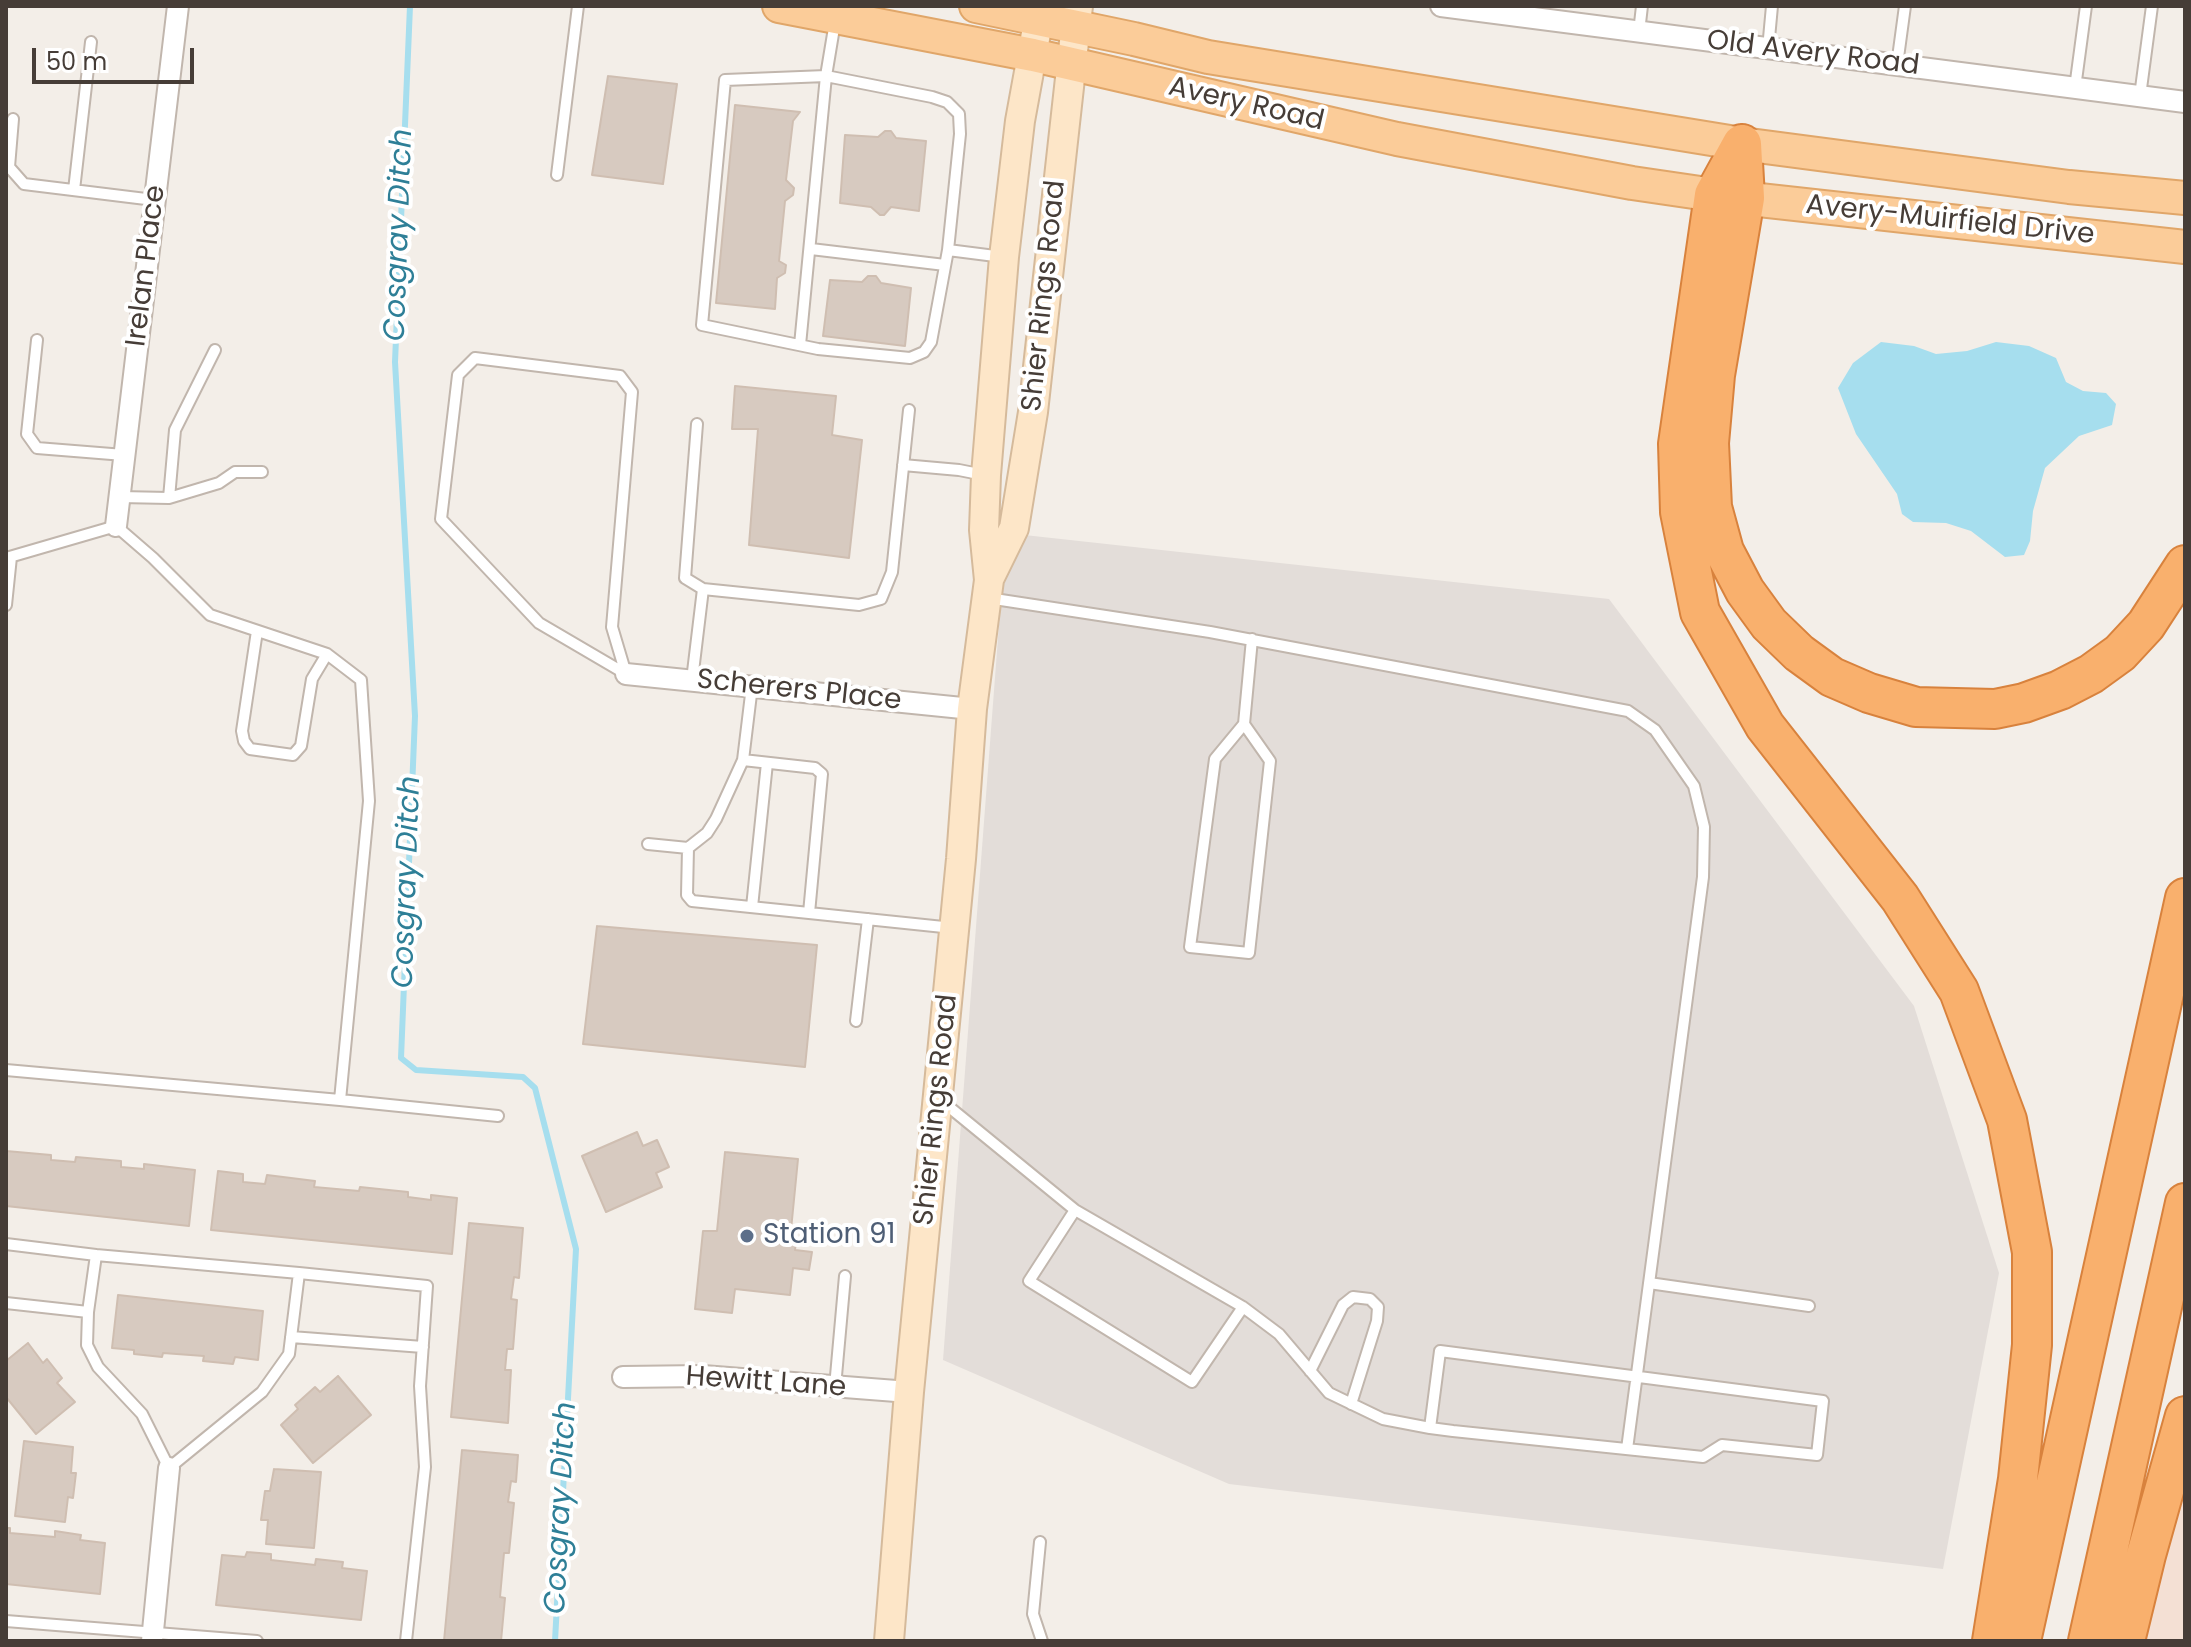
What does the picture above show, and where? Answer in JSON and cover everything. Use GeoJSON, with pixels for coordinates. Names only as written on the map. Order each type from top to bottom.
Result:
{"type":"FeatureCollection","features":[{"type":"Feature","properties":{"kind":"highway"},"geometry":{"type":"LineString","coordinates":[[1742,144],[1678,444],[1680,512],[1700,612],[1765,726],[1900,898],[1959,991],[2007,1120],[2032,1252],[2032,1345],[2018,1479],[1992,1641]]}},
{"type":"Feature","properties":{"kind":"highway"},"geometry":{"type":"LineString","coordinates":[[1730,197],[1709,443],[1712,507],[1724,551],[1745,591],[1769,624],[1799,653],[1832,677],[1869,693],[1916,707],[1995,709],[2024,703],[2091,674],[2120,653],[2146,625],[2185,565]]}},
{"type":"Feature","properties":{"kind":"highway"},"geometry":{"type":"LineString","coordinates":[[2021,1641],[2185,898]]}},
{"type":"Feature","properties":{"kind":"highway"},"geometry":{"type":"LineString","coordinates":[[2088,1641],[2185,1203]]}},
{"type":"Feature","properties":{"kind":"highway"},"geometry":{"type":"LineString","coordinates":[[2125,1641],[2185,1416]]}},
{"type":"Feature","properties":{"kind":"main road","name":"Avery Road"},"geometry":{"type":"LineString","coordinates":[[779,6],[1037,56],[1397,139],[1632,183],[1730,197]]}},
{"type":"Feature","properties":{"kind":"main road","name":"Avery Road"},"geometry":{"type":"LineString","coordinates":[[976,6],[1078,17],[1208,57],[1742,144]]}},
{"type":"Feature","properties":{"kind":"main road","name":"Shier Rings Road"},"geometry":{"type":"LineString","coordinates":[[889,1641],[909,1392],[955,928],[972,709],[987,588],[984,530],[986,475],[1010,258],[1020,121],[1037,56],[1040,13]]}},
{"type":"Feature","properties":{"kind":"main road","name":"Shier Rings Road"},"geometry":{"type":"LineString","coordinates":[[987,588],[1014,528],[1027,449],[1078,17]]}},
{"type":"Feature","properties":{"kind":"main road","name":"Avery-Muirfield Drive"},"geometry":{"type":"LineString","coordinates":[[1742,144],[2069,187],[2185,198]]}},
{"type":"Feature","properties":{"kind":"main road","name":"Avery-Muirfield Drive"},"geometry":{"type":"LineString","coordinates":[[1730,197],[2185,247]]}},
{"type":"Feature","properties":{"kind":"main road"},"geometry":{"type":"LineString","coordinates":[[1010,258],[1007,401],[1014,426],[1027,449]]}},
{"type":"Feature","properties":{"kind":"street","name":"Irelan Place"},"geometry":{"type":"LineString","coordinates":[[116,526],[178,6]]}},
{"type":"Feature","properties":{"kind":"street","name":"Old Avery Road"},"geometry":{"type":"LineString","coordinates":[[1441,6],[1526,12],[1639,32],[2185,102]]}},
{"type":"Feature","properties":{"kind":"street","name":"Scherers Place"},"geometry":{"type":"LineString","coordinates":[[626,674],[972,709]]}},
{"type":"Feature","properties":{"kind":"street","name":"Hewitt Lane"},"geometry":{"type":"LineString","coordinates":[[623,1377],[703,1376],[909,1392]]}},
{"type":"Feature","properties":{"kind":"street"},"geometry":{"type":"LineString","coordinates":[[152,1636],[169,1468]]}},
{"type":"Feature","properties":{"kind":"lane"},"geometry":{"type":"LineString","coordinates":[[557,175],[578,6]]}},
{"type":"Feature","properties":{"kind":"lane"},"geometry":{"type":"LineString","coordinates":[[1639,32],[1642,6]]}},
{"type":"Feature","properties":{"kind":"lane"},"geometry":{"type":"LineString","coordinates":[[1768,49],[1772,6]]}},
{"type":"Feature","properties":{"kind":"lane"},"geometry":{"type":"LineString","coordinates":[[1897,65],[1905,6]]}},
{"type":"Feature","properties":{"kind":"lane"},"geometry":{"type":"LineString","coordinates":[[2075,88],[2086,6]]}},
{"type":"Feature","properties":{"kind":"lane"},"geometry":{"type":"LineString","coordinates":[[2140,96],[2152,6]]}},
{"type":"Feature","properties":{"kind":"lane"},"geometry":{"type":"LineString","coordinates":[[800,345],[826,76],[836,16]]}},
{"type":"Feature","properties":{"kind":"lane"},"geometry":{"type":"LineString","coordinates":[[74,190],[91,42]]}},
{"type":"Feature","properties":{"kind":"lane"},"geometry":{"type":"LineString","coordinates":[[826,76],[932,97],[947,102],[959,114],[960,134],[948,250],[931,342],[924,352],[910,358],[800,345],[702,325],[725,80],[826,76]]}},
{"type":"Feature","properties":{"kind":"lane"},"geometry":{"type":"LineString","coordinates":[[13,119],[9,167],[24,184],[154,200]]}},
{"type":"Feature","properties":{"kind":"lane"},"geometry":{"type":"LineString","coordinates":[[811,249],[945,265]]}},
{"type":"Feature","properties":{"kind":"lane"},"geometry":{"type":"LineString","coordinates":[[948,250],[1010,258]]}},
{"type":"Feature","properties":{"kind":"lane"},"geometry":{"type":"LineString","coordinates":[[37,340],[27,434],[37,448],[124,455]]}},
{"type":"Feature","properties":{"kind":"lane"},"geometry":{"type":"LineString","coordinates":[[169,498],[175,430],[215,350]]}},
{"type":"Feature","properties":{"kind":"lane"},"geometry":{"type":"LineString","coordinates":[[475,358],[620,376],[632,392],[612,627],[626,674],[539,623],[441,519],[458,375],[475,358]]}},
{"type":"Feature","properties":{"kind":"lane"},"geometry":{"type":"LineString","coordinates":[[697,424],[685,578],[703,589],[859,605],[881,599],[892,572],[909,410]]}},
{"type":"Feature","properties":{"kind":"lane"},"geometry":{"type":"LineString","coordinates":[[903,465],[986,475]]}},
{"type":"Feature","properties":{"kind":"lane"},"geometry":{"type":"LineString","coordinates":[[120,497],[169,498],[219,483],[235,472],[262,472]]}},
{"type":"Feature","properties":{"kind":"lane"},"geometry":{"type":"LineString","coordinates":[[6,605],[8,557],[116,526],[210,615],[327,654],[361,680],[369,801],[340,1100]]}},
{"type":"Feature","properties":{"kind":"lane"},"geometry":{"type":"LineString","coordinates":[[987,588],[1628,711],[1655,730],[1694,786],[1704,827],[1703,877],[1627,1449]]}},
{"type":"Feature","properties":{"kind":"lane"},"geometry":{"type":"LineString","coordinates":[[692,680],[703,589]]}},
{"type":"Feature","properties":{"kind":"lane"},"geometry":{"type":"LineString","coordinates":[[257,631],[242,731],[250,749],[282,756],[293,755],[301,746],[312,679],[327,654]]}},
{"type":"Feature","properties":{"kind":"lane"},"geometry":{"type":"LineString","coordinates":[[1244,724],[1270,761],[1249,953],[1190,947],[1215,759],[1244,724],[1252,639]]}},
{"type":"Feature","properties":{"kind":"lane"},"geometry":{"type":"LineString","coordinates":[[648,844],[688,848],[707,833],[743,760],[752,686]]}},
{"type":"Feature","properties":{"kind":"lane"},"geometry":{"type":"LineString","coordinates":[[743,760],[815,768],[822,774],[809,913]]}},
{"type":"Feature","properties":{"kind":"lane"},"geometry":{"type":"LineString","coordinates":[[752,907],[767,763]]}},
{"type":"Feature","properties":{"kind":"lane"},"geometry":{"type":"LineString","coordinates":[[688,848],[687,895],[692,901],[955,928]]}},
{"type":"Feature","properties":{"kind":"lane"},"geometry":{"type":"LineString","coordinates":[[856,1021],[868,919]]}},
{"type":"Feature","properties":{"kind":"lane"},"geometry":{"type":"LineString","coordinates":[[6,1070],[498,1116]]}},
{"type":"Feature","properties":{"kind":"lane"},"geometry":{"type":"LineString","coordinates":[[938,1098],[1075,1210],[1243,1307],[1279,1334],[1329,1393],[1383,1419],[1430,1428],[1703,1457],[1722,1445],[1817,1455],[1823,1401],[1440,1351],[1430,1428]]}},
{"type":"Feature","properties":{"kind":"lane"},"geometry":{"type":"LineString","coordinates":[[1075,1210],[1029,1281],[1192,1382],[1243,1307]]}},
{"type":"Feature","properties":{"kind":"lane"},"geometry":{"type":"LineString","coordinates":[[6,1244],[427,1286],[420,1386],[425,1467],[406,1641]]}},
{"type":"Feature","properties":{"kind":"lane"},"geometry":{"type":"LineString","coordinates":[[96,1255],[87,1345],[98,1367],[142,1414],[169,1468],[262,1392],[289,1354],[299,1273]]}},
{"type":"Feature","properties":{"kind":"lane"},"geometry":{"type":"LineString","coordinates":[[835,1387],[845,1276]]}},
{"type":"Feature","properties":{"kind":"lane"},"geometry":{"type":"LineString","coordinates":[[1649,1283],[1809,1306]]}},
{"type":"Feature","properties":{"kind":"lane"},"geometry":{"type":"LineString","coordinates":[[1310,1371],[1343,1305],[1353,1297],[1370,1299],[1378,1307],[1377,1321],[1351,1404]]}},
{"type":"Feature","properties":{"kind":"lane"},"geometry":{"type":"LineString","coordinates":[[6,1303],[88,1312]]}},
{"type":"Feature","properties":{"kind":"lane"},"geometry":{"type":"LineString","coordinates":[[291,1337],[423,1347]]}},
{"type":"Feature","properties":{"kind":"lane"},"geometry":{"type":"LineString","coordinates":[[1040,1542],[1033,1614],[1042,1641]]}},
{"type":"Feature","properties":{"kind":"lane"},"geometry":{"type":"LineString","coordinates":[[6,1621],[152,1636],[257,1641]]}},
{"type":"Feature","properties":{"kind":"shaded area"},"geometry":{"type":"Polygon","coordinates":[[[1006,533],[1609,599],[1914,1006],[1999,1273],[1943,1569],[1229,1484],[943,1360],[1006,533]]]}},
{"type":"Feature","properties":{"kind":"shaded area"},"geometry":{"type":"Polygon","coordinates":[[[2185,1473],[2185,1641],[2140,1641],[2185,1473]]]}},
{"type":"Feature","properties":{"kind":"water"},"geometry":{"type":"Polygon","coordinates":[[[1881,342],[1914,346],[1936,354],[1967,351],[1996,342],[2029,346],[2056,358],[2066,382],[2083,391],[2106,393],[2116,404],[2112,425],[2079,436],[2045,468],[2033,511],[2030,541],[2024,555],[2005,557],[1971,531],[1946,523],[1913,522],[1902,514],[1897,494],[1856,434],[1838,388],[1853,363],[1881,342]]]}},
{"type":"Feature","properties":{"kind":"building"},"geometry":{"type":"Polygon","coordinates":[[[608,76],[677,84],[663,184],[592,175],[608,76]]]}},
{"type":"Feature","properties":{"kind":"building"},"geometry":{"type":"Polygon","coordinates":[[[735,105],[800,112],[793,121],[786,180],[794,188],[793,195],[785,201],[779,261],[786,265],[785,273],[777,278],[775,309],[716,303],[735,105]]]}},
{"type":"Feature","properties":{"kind":"building"},"geometry":{"type":"Polygon","coordinates":[[[885,131],[891,131],[896,138],[926,141],[919,211],[891,207],[880,215],[871,207],[840,203],[845,135],[878,137],[885,131]]]}},
{"type":"Feature","properties":{"kind":"building"},"geometry":{"type":"Polygon","coordinates":[[[868,276],[876,276],[881,283],[911,288],[905,346],[823,336],[830,280],[862,282],[868,276]]]}},
{"type":"Feature","properties":{"kind":"building"},"geometry":{"type":"Polygon","coordinates":[[[735,386],[836,396],[832,435],[862,440],[849,558],[749,545],[758,429],[732,429],[735,386]]]}},
{"type":"Feature","properties":{"kind":"building"},"geometry":{"type":"Polygon","coordinates":[[[597,926],[817,945],[805,1067],[583,1044],[597,926]]]}},
{"type":"Feature","properties":{"kind":"building"},"geometry":{"type":"Polygon","coordinates":[[[637,1132],[643,1146],[657,1140],[669,1167],[656,1173],[662,1187],[606,1212],[582,1156],[637,1132]]]}},
{"type":"Feature","properties":{"kind":"building"},"geometry":{"type":"Polygon","coordinates":[[[6,1151],[51,1155],[51,1160],[75,1162],[76,1157],[121,1161],[121,1167],[144,1169],[144,1164],[195,1170],[189,1226],[6,1206],[6,1151]]]}},
{"type":"Feature","properties":{"kind":"building","name":"Station 91"},"geometry":{"type":"Polygon","coordinates":[[[725,1152],[798,1159],[790,1240],[796,1241],[795,1250],[812,1252],[809,1270],[793,1268],[790,1295],[735,1289],[732,1313],[695,1309],[703,1231],[717,1231],[725,1152]]]}},
{"type":"Feature","properties":{"kind":"building"},"geometry":{"type":"Polygon","coordinates":[[[218,1171],[243,1174],[243,1182],[265,1184],[267,1175],[315,1181],[314,1187],[359,1191],[360,1187],[408,1192],[408,1197],[431,1200],[431,1195],[457,1198],[452,1254],[211,1230],[218,1171]]]}},
{"type":"Feature","properties":{"kind":"building"},"geometry":{"type":"Polygon","coordinates":[[[469,1223],[523,1228],[519,1278],[514,1277],[511,1299],[517,1300],[513,1349],[507,1349],[505,1370],[511,1370],[508,1423],[451,1417],[469,1223]]]}},
{"type":"Feature","properties":{"kind":"building"},"geometry":{"type":"Polygon","coordinates":[[[118,1295],[263,1311],[258,1360],[235,1357],[233,1364],[203,1361],[204,1356],[163,1353],[162,1357],[112,1348],[118,1295]]]}},
{"type":"Feature","properties":{"kind":"building"},"geometry":{"type":"Polygon","coordinates":[[[28,1343],[43,1363],[47,1359],[62,1378],[57,1383],[75,1402],[36,1434],[6,1397],[6,1361],[28,1343]]]}},
{"type":"Feature","properties":{"kind":"building"},"geometry":{"type":"Polygon","coordinates":[[[338,1376],[371,1415],[313,1463],[281,1425],[298,1409],[295,1405],[315,1387],[320,1392],[338,1376]]]}},
{"type":"Feature","properties":{"kind":"building"},"geometry":{"type":"Polygon","coordinates":[[[24,1441],[73,1447],[71,1473],[76,1473],[73,1498],[68,1497],[65,1522],[15,1516],[24,1441]]]}},
{"type":"Feature","properties":{"kind":"building"},"geometry":{"type":"Polygon","coordinates":[[[462,1450],[518,1455],[516,1482],[511,1481],[508,1502],[514,1503],[509,1553],[504,1553],[500,1597],[505,1598],[501,1641],[444,1641],[462,1450]]]}},
{"type":"Feature","properties":{"kind":"building"},"geometry":{"type":"Polygon","coordinates":[[[274,1469],[321,1472],[314,1548],[266,1544],[268,1520],[261,1520],[265,1491],[270,1491],[274,1469]]]}},
{"type":"Feature","properties":{"kind":"building"},"geometry":{"type":"Polygon","coordinates":[[[6,1528],[10,1528],[10,1533],[55,1537],[55,1531],[81,1535],[80,1540],[105,1543],[100,1594],[6,1584],[6,1528]]]}},
{"type":"Feature","properties":{"kind":"building"},"geometry":{"type":"Polygon","coordinates":[[[247,1552],[271,1554],[271,1560],[315,1565],[316,1559],[343,1562],[342,1568],[367,1571],[361,1620],[216,1605],[222,1555],[245,1557],[247,1552]]]}},
{"type":"Feature","properties":{"kind":"waterway","name":"Cosgray Ditch"},"geometry":{"type":"LineString","coordinates":[[410,6],[395,362],[415,716],[401,1058],[416,1070],[523,1077],[535,1088],[576,1249],[555,1641]]}},
{"type":"Feature","properties":{"kind":"place","name":"Station 91"},"geometry":{"type":"Point","coordinates":[747,1236]}}]}
